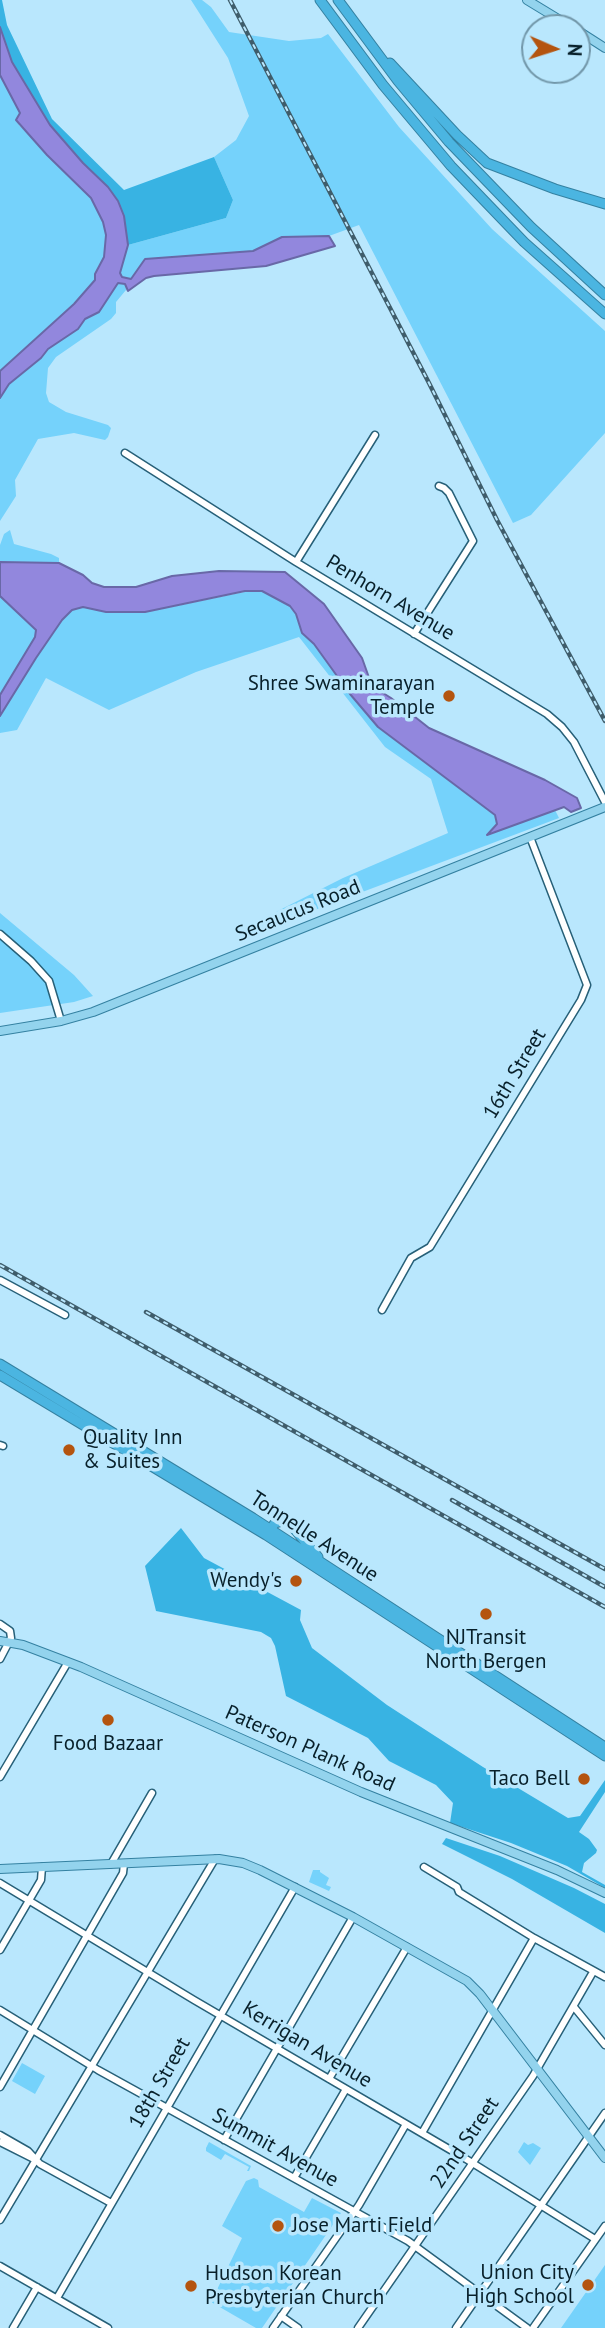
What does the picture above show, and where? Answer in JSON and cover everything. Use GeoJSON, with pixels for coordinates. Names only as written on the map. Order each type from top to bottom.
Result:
{"type":"FeatureCollection","features":[{"type":"Feature","properties":{"kind":"highway"},"geometry":{"type":"LineString","coordinates":[[320,0],[375,74],[442,156],[534,251],[605,314]]}},
{"type":"Feature","properties":{"kind":"highway"},"geometry":{"type":"LineString","coordinates":[[338,0],[415,102],[475,170],[541,237],[605,295]]}},
{"type":"Feature","properties":{"kind":"highway"},"geometry":{"type":"LineString","coordinates":[[366,39],[483,160],[534,182],[605,204]]}},
{"type":"Feature","properties":{"kind":"highway","name":"Tonnelle Avenue"},"geometry":{"type":"LineString","coordinates":[[0,1364],[268,1532],[605,1755]]}},
{"type":"Feature","properties":{"kind":"highway","name":"Tonnelle Avenue"},"geometry":{"type":"LineString","coordinates":[[0,1375],[323,1563],[605,1747]]}},
{"type":"Feature","properties":{"kind":"highway"},"geometry":{"type":"LineString","coordinates":[[268,1532],[278,1520],[287,1520],[323,1563]]}},
{"type":"Feature","properties":{"kind":"main road"},"geometry":{"type":"LineString","coordinates":[[527,0],[550,14]]}},
{"type":"Feature","properties":{"kind":"main road","name":"Secaucus Road"},"geometry":{"type":"LineString","coordinates":[[0,1031],[61,1021],[93,1012],[605,805]]}},
{"type":"Feature","properties":{"kind":"main road","name":"Paterson Plank Road"},"geometry":{"type":"LineString","coordinates":[[0,1641],[68,1662],[362,1791],[532,1859],[605,1894]]}},
{"type":"Feature","properties":{"kind":"main road"},"geometry":{"type":"LineString","coordinates":[[0,1869],[215,1859],[243,1863],[295,1887],[467,1981],[538,2068],[605,2158]]}},
{"type":"Feature","properties":{"kind":"street"},"geometry":{"type":"LineString","coordinates":[[296,562],[375,435]]}},
{"type":"Feature","properties":{"kind":"street","name":"Penhorn Avenue"},"geometry":{"type":"LineString","coordinates":[[125,453],[296,562],[539,708],[555,720],[574,742],[605,805]]}},
{"type":"Feature","properties":{"kind":"street"},"geometry":{"type":"LineString","coordinates":[[414,634],[473,541],[449,493],[439,486]]}},
{"type":"Feature","properties":{"kind":"street","name":"16th Street"},"geometry":{"type":"LineString","coordinates":[[382,1310],[411,1258],[430,1247],[581,1000],[587,985],[530,837]]}},
{"type":"Feature","properties":{"kind":"street"},"geometry":{"type":"LineString","coordinates":[[0,934],[49,981],[61,1021]]}},
{"type":"Feature","properties":{"kind":"street"},"geometry":{"type":"LineString","coordinates":[[0,1280],[65,1315]]}},
{"type":"Feature","properties":{"kind":"street"},"geometry":{"type":"LineString","coordinates":[[0,1624],[10,1631],[12,1638],[0,1659]]}},
{"type":"Feature","properties":{"kind":"street"},"geometry":{"type":"LineString","coordinates":[[0,1777],[68,1662]]}},
{"type":"Feature","properties":{"kind":"street"},"geometry":{"type":"LineString","coordinates":[[111,1864],[152,1793]]}},
{"type":"Feature","properties":{"kind":"street"},"geometry":{"type":"LineString","coordinates":[[0,2220],[215,1859]]}},
{"type":"Feature","properties":{"kind":"street"},"geometry":{"type":"LineString","coordinates":[[0,2087],[122,1873],[124,1864]]}},
{"type":"Feature","properties":{"kind":"street"},"geometry":{"type":"LineString","coordinates":[[0,1950],[41,1880],[42,1867]]}},
{"type":"Feature","properties":{"kind":"street"},"geometry":{"type":"LineString","coordinates":[[424,1867],[534,1938],[605,1977]]}},
{"type":"Feature","properties":{"kind":"street","name":"Kerrigan Avenue"},"geometry":{"type":"LineString","coordinates":[[0,1884],[473,2163],[595,2239]]}},
{"type":"Feature","properties":{"kind":"street","name":"18th Street"},"geometry":{"type":"LineString","coordinates":[[57,2298],[295,1887]]}},
{"type":"Feature","properties":{"kind":"street"},"geometry":{"type":"LineString","coordinates":[[224,2140],[353,1917]]}},
{"type":"Feature","properties":{"kind":"street"},"geometry":{"type":"LineString","coordinates":[[422,2133],[534,1938]]}},
{"type":"Feature","properties":{"kind":"street"},"geometry":{"type":"LineString","coordinates":[[329,2079],[407,1947]]}},
{"type":"Feature","properties":{"kind":"street","name":"22nd Street"},"geometry":{"type":"LineString","coordinates":[[358,2328],[538,2068],[593,1972]]}},
{"type":"Feature","properties":{"kind":"street"},"geometry":{"type":"LineString","coordinates":[[574,2007],[605,2045]]}},
{"type":"Feature","properties":{"kind":"street","name":"Summit Avenue"},"geometry":{"type":"LineString","coordinates":[[0,2010],[91,2066],[415,2247],[527,2328]]}},
{"type":"Feature","properties":{"kind":"street"},"geometry":{"type":"LineString","coordinates":[[294,2178],[346,2089]]}},
{"type":"Feature","properties":{"kind":"street"},"geometry":{"type":"LineString","coordinates":[[456,2328],[605,2113]]}},
{"type":"Feature","properties":{"kind":"street"},"geometry":{"type":"LineString","coordinates":[[273,2328],[354,2211],[406,2124]]}},
{"type":"Feature","properties":{"kind":"street"},"geometry":{"type":"LineString","coordinates":[[0,2135],[28,2151],[40,2164],[111,2203]]}},
{"type":"Feature","properties":{"kind":"street"},"geometry":{"type":"LineString","coordinates":[[0,2142],[26,2157],[36,2159]]}},
{"type":"Feature","properties":{"kind":"street"},"geometry":{"type":"LineString","coordinates":[[533,2328],[605,2225]]}},
{"type":"Feature","properties":{"kind":"street"},"geometry":{"type":"LineString","coordinates":[[0,2266],[108,2328]]}},
{"type":"Feature","properties":{"kind":"street"},"geometry":{"type":"LineString","coordinates":[[13,2328],[37,2287]]}},
{"type":"Feature","properties":{"kind":"street"},"geometry":{"type":"LineString","coordinates":[[281,2316],[298,2328]]}},
{"type":"Feature","properties":{"kind":"street"},"geometry":{"type":"LineString","coordinates":[[89,2328],[93,2320]]}},
{"type":"Feature","properties":{"kind":"shaded area"},"geometry":{"type":"Polygon","coordinates":[[[0,0],[7,25],[52,119],[124,190],[214,157],[233,200],[226,218],[128,245],[124,216],[108,187],[50,125],[12,62],[0,27],[0,0]]]}},
{"type":"Feature","properties":{"kind":"shaded area"},"geometry":{"type":"Polygon","coordinates":[[[191,0],[202,0],[211,7],[229,32],[289,41],[321,38],[328,34],[399,127],[492,229],[605,331],[605,433],[531,515],[513,523],[359,225],[329,236],[282,237],[253,251],[145,259],[131,280],[122,277],[120,273],[128,245],[226,218],[233,200],[214,157],[236,140],[249,116],[228,58],[191,0]]]}},
{"type":"Feature","properties":{"kind":"shaded area"},"geometry":{"type":"Polygon","coordinates":[[[0,27],[12,62],[50,125],[118,201],[124,216],[128,245],[120,273],[122,277],[131,279],[145,259],[253,251],[282,237],[329,236],[335,246],[266,266],[154,276],[146,278],[128,291],[125,284],[118,283],[99,312],[85,319],[78,329],[48,349],[9,384],[0,398],[0,371],[74,304],[95,280],[95,274],[104,257],[106,235],[103,222],[91,198],[16,120],[20,113],[0,75],[0,27]]]}},
{"type":"Feature","properties":{"kind":"shaded area"},"geometry":{"type":"Polygon","coordinates":[[[0,75],[20,113],[19,125],[91,198],[103,222],[106,235],[104,257],[95,274],[95,280],[74,304],[0,371],[0,75]]]}},
{"type":"Feature","properties":{"kind":"shaded area"},"geometry":{"type":"Polygon","coordinates":[[[120,282],[127,286],[116,302],[116,313],[56,357],[48,368],[46,393],[49,402],[66,412],[108,425],[111,428],[108,437],[105,440],[74,433],[38,439],[15,480],[16,496],[0,521],[0,398],[9,384],[48,349],[78,329],[85,318],[99,312],[115,285],[120,282]]]}},
{"type":"Feature","properties":{"kind":"shaded area"},"geometry":{"type":"Polygon","coordinates":[[[10,530],[14,544],[51,554],[59,558],[59,563],[0,562],[0,545],[4,534],[10,530]]]}},
{"type":"Feature","properties":{"kind":"shaded area"},"geometry":{"type":"Polygon","coordinates":[[[0,562],[59,563],[83,575],[92,583],[104,587],[136,587],[172,576],[219,571],[285,572],[324,604],[362,658],[372,686],[429,728],[545,780],[577,798],[581,808],[571,812],[564,807],[487,835],[497,824],[495,815],[378,727],[314,644],[302,633],[296,614],[290,606],[262,591],[245,591],[145,612],[106,612],[83,607],[72,610],[36,658],[0,716],[0,695],[35,637],[36,630],[0,596],[0,562]]]}},
{"type":"Feature","properties":{"kind":"shaded area"},"geometry":{"type":"Polygon","coordinates":[[[254,590],[262,591],[289,606],[296,614],[302,633],[314,644],[378,727],[495,815],[497,824],[489,834],[555,810],[559,818],[256,932],[252,924],[343,878],[448,833],[431,779],[385,747],[299,637],[196,672],[109,710],[46,678],[17,730],[0,733],[0,716],[36,658],[72,610],[83,607],[166,608],[254,590]]]}},
{"type":"Feature","properties":{"kind":"shaded area"},"geometry":{"type":"Polygon","coordinates":[[[0,596],[36,630],[35,637],[0,695],[0,596]]]}},
{"type":"Feature","properties":{"kind":"shaded area"},"geometry":{"type":"Polygon","coordinates":[[[0,913],[74,975],[93,996],[74,1002],[0,1013],[0,913]]]}},
{"type":"Feature","properties":{"kind":"shaded area"},"geometry":{"type":"Polygon","coordinates":[[[181,1528],[204,1558],[301,1610],[300,1620],[312,1648],[387,1705],[568,1818],[580,1816],[605,1780],[605,1792],[579,1832],[589,1839],[597,1850],[584,1863],[582,1872],[605,1885],[605,1888],[567,1866],[511,1843],[450,1823],[453,1803],[436,1785],[389,1761],[368,1738],[286,1696],[271,1638],[261,1632],[156,1611],[145,1566],[181,1528]]]}},
{"type":"Feature","properties":{"kind":"shaded area"},"geometry":{"type":"Polygon","coordinates":[[[446,1838],[500,1856],[605,1904],[605,1933],[512,1879],[442,1844],[446,1838]]]}},
{"type":"Feature","properties":{"kind":"shaded area"},"geometry":{"type":"Polygon","coordinates":[[[313,1870],[320,1870],[329,1878],[326,1885],[331,1887],[329,1891],[309,1882],[313,1870]]]}},
{"type":"Feature","properties":{"kind":"shaded area"},"geometry":{"type":"Polygon","coordinates":[[[22,2063],[45,2076],[35,2094],[12,2081],[22,2063]]]}},
{"type":"Feature","properties":{"kind":"shaded area"},"geometry":{"type":"Polygon","coordinates":[[[209,2142],[251,2166],[249,2171],[249,2167],[225,2154],[221,2160],[206,2151],[209,2142]]]}},
{"type":"Feature","properties":{"kind":"shaded area"},"geometry":{"type":"Polygon","coordinates":[[[524,2142],[541,2148],[530,2165],[518,2152],[524,2142]]]}},
{"type":"Feature","properties":{"kind":"shaded area"},"geometry":{"type":"Polygon","coordinates":[[[254,2178],[258,2180],[259,2187],[304,2212],[312,2198],[341,2213],[262,2328],[256,2328],[211,2302],[242,2238],[222,2226],[246,2181],[254,2178]]]}},
{"type":"Feature","properties":{"kind":"shaded area"},"geometry":{"type":"Polygon","coordinates":[[[605,2265],[605,2328],[561,2328],[605,2265]]]}},
{"type":"Feature","properties":{"kind":"railway"},"geometry":{"type":"LineString","coordinates":[[230,0],[497,520],[605,721]]}},
{"type":"Feature","properties":{"kind":"railway"},"geometry":{"type":"LineString","coordinates":[[0,1265],[605,1607]]}},
{"type":"Feature","properties":{"kind":"railway"},"geometry":{"type":"LineString","coordinates":[[146,1312],[605,1569]]}},
{"type":"Feature","properties":{"kind":"railway"},"geometry":{"type":"LineString","coordinates":[[452,1500],[605,1587]]}},
{"type":"Feature","properties":{"kind":"place","name":"Shree Swaminarayan Temple"},"geometry":{"type":"Point","coordinates":[449,696]}},
{"type":"Feature","properties":{"kind":"place","name":"Quality Inn & Suites"},"geometry":{"type":"Point","coordinates":[69,1450]}},
{"type":"Feature","properties":{"kind":"place","name":"Wendy's"},"geometry":{"type":"Point","coordinates":[296,1581]}},
{"type":"Feature","properties":{"kind":"place","name":"NJTransit North Bergen"},"geometry":{"type":"Point","coordinates":[486,1614]}},
{"type":"Feature","properties":{"kind":"place","name":"Food Bazaar"},"geometry":{"type":"Point","coordinates":[108,1720]}},
{"type":"Feature","properties":{"kind":"place","name":"Taco Bell"},"geometry":{"type":"Point","coordinates":[584,1779]}},
{"type":"Feature","properties":{"kind":"place","name":"Jose Marti Field"},"geometry":{"type":"Point","coordinates":[278,2226]}},
{"type":"Feature","properties":{"kind":"place","name":"Union City High School"},"geometry":{"type":"Point","coordinates":[588,2285]}},
{"type":"Feature","properties":{"kind":"place","name":"Hudson Korean Presbyterian Church"},"geometry":{"type":"Point","coordinates":[191,2286]}}]}
